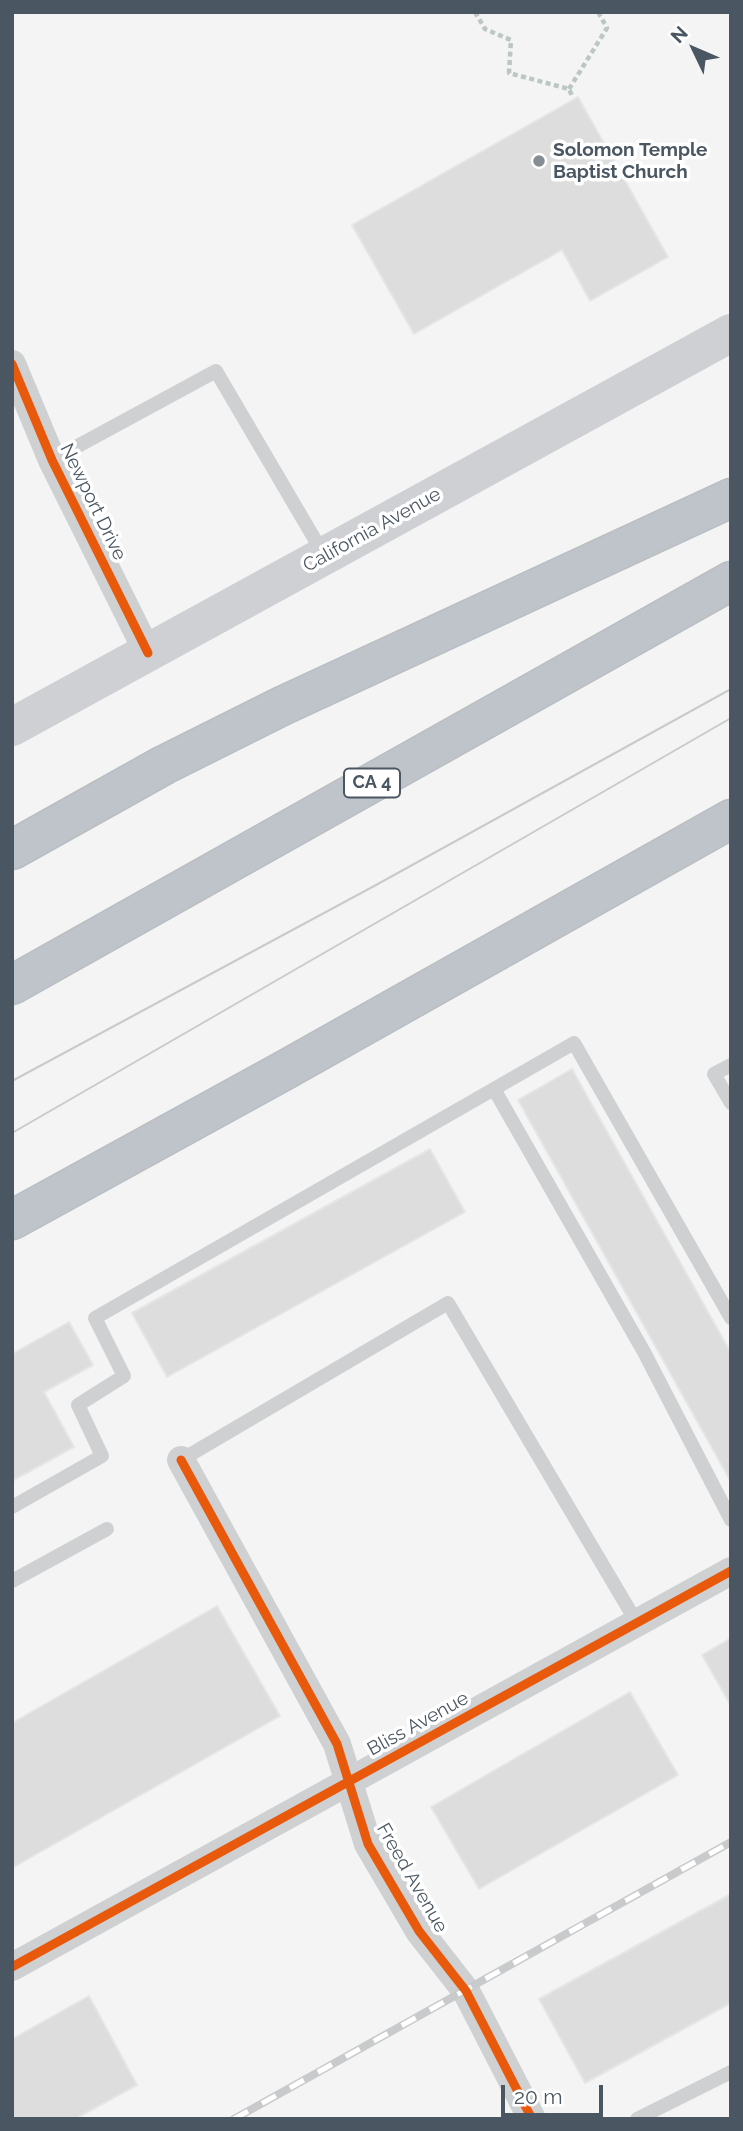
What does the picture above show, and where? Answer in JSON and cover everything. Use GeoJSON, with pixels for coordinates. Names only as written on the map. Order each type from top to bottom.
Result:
{"type":"FeatureCollection","features":[{"type":"Feature","properties":{"kind":"highway"},"geometry":{"type":"LineString","coordinates":[[12,850],[164,765],[282,706],[731,498]]}},
{"type":"Feature","properties":{"kind":"highway","name":"CA 4"},"geometry":{"type":"LineString","coordinates":[[12,985],[731,581]]}},
{"type":"Feature","properties":{"kind":"highway"},"geometry":{"type":"LineString","coordinates":[[12,1220],[731,819]]}},
{"type":"Feature","properties":{"kind":"highway"},"geometry":{"type":"LineString","coordinates":[[12,1231],[285,1070]]}},
{"type":"Feature","properties":{"kind":"main road","name":"California Avenue"},"geometry":{"type":"LineString","coordinates":[[12,727],[731,333]]}},
{"type":"Feature","properties":{"kind":"street","name":"Newport Drive"},"geometry":{"type":"LineString","coordinates":[[12,364],[19,399],[148,653]]}},
{"type":"Feature","properties":{"kind":"street","name":"Freed Avenue"},"geometry":{"type":"LineString","coordinates":[[181,1460],[337,1744],[368,1843],[419,1931],[466,1991],[532,2119]]}},
{"type":"Feature","properties":{"kind":"street","name":"Bliss Avenue"},"geometry":{"type":"LineString","coordinates":[[12,1967],[731,1571]]}},
{"type":"Feature","properties":{"kind":"lane"},"geometry":{"type":"LineString","coordinates":[[52,460],[216,371],[325,556]]}},
{"type":"Feature","properties":{"kind":"lane"},"geometry":{"type":"LineString","coordinates":[[12,1507],[102,1456],[78,1405],[124,1376],[95,1318],[574,1042],[731,1318]]}},
{"type":"Feature","properties":{"kind":"lane"},"geometry":{"type":"LineString","coordinates":[[731,1065],[714,1074],[731,1103]]}},
{"type":"Feature","properties":{"kind":"lane"},"geometry":{"type":"LineString","coordinates":[[494,1088],[644,1352],[731,1520]]}},
{"type":"Feature","properties":{"kind":"lane"},"geometry":{"type":"LineString","coordinates":[[181,1460],[448,1303],[637,1623]]}},
{"type":"Feature","properties":{"kind":"lane"},"geometry":{"type":"LineString","coordinates":[[12,1581],[107,1529]]}},
{"type":"Feature","properties":{"kind":"lane"},"geometry":{"type":"LineString","coordinates":[[637,2119],[731,2072]]}},
{"type":"Feature","properties":{"kind":"path"},"geometry":{"type":"LineString","coordinates":[[475,12],[485,29],[511,40],[509,73],[569,89]]}},
{"type":"Feature","properties":{"kind":"path"},"geometry":{"type":"LineString","coordinates":[[569,89],[607,28],[598,12]]}},
{"type":"Feature","properties":{"kind":"path"},"geometry":{"type":"LineString","coordinates":[[569,89],[573,98]]}},
{"type":"Feature","properties":{"kind":"building","name":"Solomon Temple Baptist Church"},"geometry":{"type":"Polygon","coordinates":[[[578,97],[668,257],[590,301],[562,250],[414,334],[352,225],[578,97]]]}},
{"type":"Feature","properties":{"kind":"building"},"geometry":{"type":"Polygon","coordinates":[[[572,1069],[731,1353],[731,1482],[518,1100],[572,1069]]]}},
{"type":"Feature","properties":{"kind":"building"},"geometry":{"type":"Polygon","coordinates":[[[430,1149],[465,1212],[167,1377],[132,1313],[430,1149]]]}},
{"type":"Feature","properties":{"kind":"building"},"geometry":{"type":"Polygon","coordinates":[[[69,1322],[93,1365],[44,1392],[74,1447],[12,1481],[12,1354],[69,1322]]]}},
{"type":"Feature","properties":{"kind":"building"},"geometry":{"type":"Polygon","coordinates":[[[217,1606],[280,1716],[12,1868],[12,1723],[217,1606]]]}},
{"type":"Feature","properties":{"kind":"building"},"geometry":{"type":"Polygon","coordinates":[[[731,1638],[731,1706],[702,1655],[731,1638]]]}},
{"type":"Feature","properties":{"kind":"building"},"geometry":{"type":"Polygon","coordinates":[[[630,1692],[678,1775],[479,1889],[431,1807],[630,1692]]]}},
{"type":"Feature","properties":{"kind":"building"},"geometry":{"type":"Polygon","coordinates":[[[731,1894],[731,2003],[585,2083],[539,1999],[731,1894]]]}},
{"type":"Feature","properties":{"kind":"building"},"geometry":{"type":"Polygon","coordinates":[[[89,1996],[137,2085],[75,2119],[12,2119],[12,2039],[89,1996]]]}},
{"type":"Feature","properties":{"kind":"tram line"},"geometry":{"type":"LineString","coordinates":[[12,1081],[376,885],[731,689]]}},
{"type":"Feature","properties":{"kind":"tram line"},"geometry":{"type":"LineString","coordinates":[[12,1133],[731,718]]}},
{"type":"Feature","properties":{"kind":"railway"},"geometry":{"type":"LineString","coordinates":[[234,2119],[731,1842]]}},
{"type":"Feature","properties":{"kind":"cycle path"},"geometry":{"type":"LineString","coordinates":[[12,364],[52,460],[148,653]]}},
{"type":"Feature","properties":{"kind":"cycle path"},"geometry":{"type":"LineString","coordinates":[[181,1460],[337,1744],[368,1844],[419,1931],[466,1991],[532,2119]]}},
{"type":"Feature","properties":{"kind":"cycle path"},"geometry":{"type":"LineString","coordinates":[[12,1967],[731,1571]]}},
{"type":"Feature","properties":{"kind":"place","name":"Solomon Temple Baptist Church"},"geometry":{"type":"Point","coordinates":[539,161]}}]}
